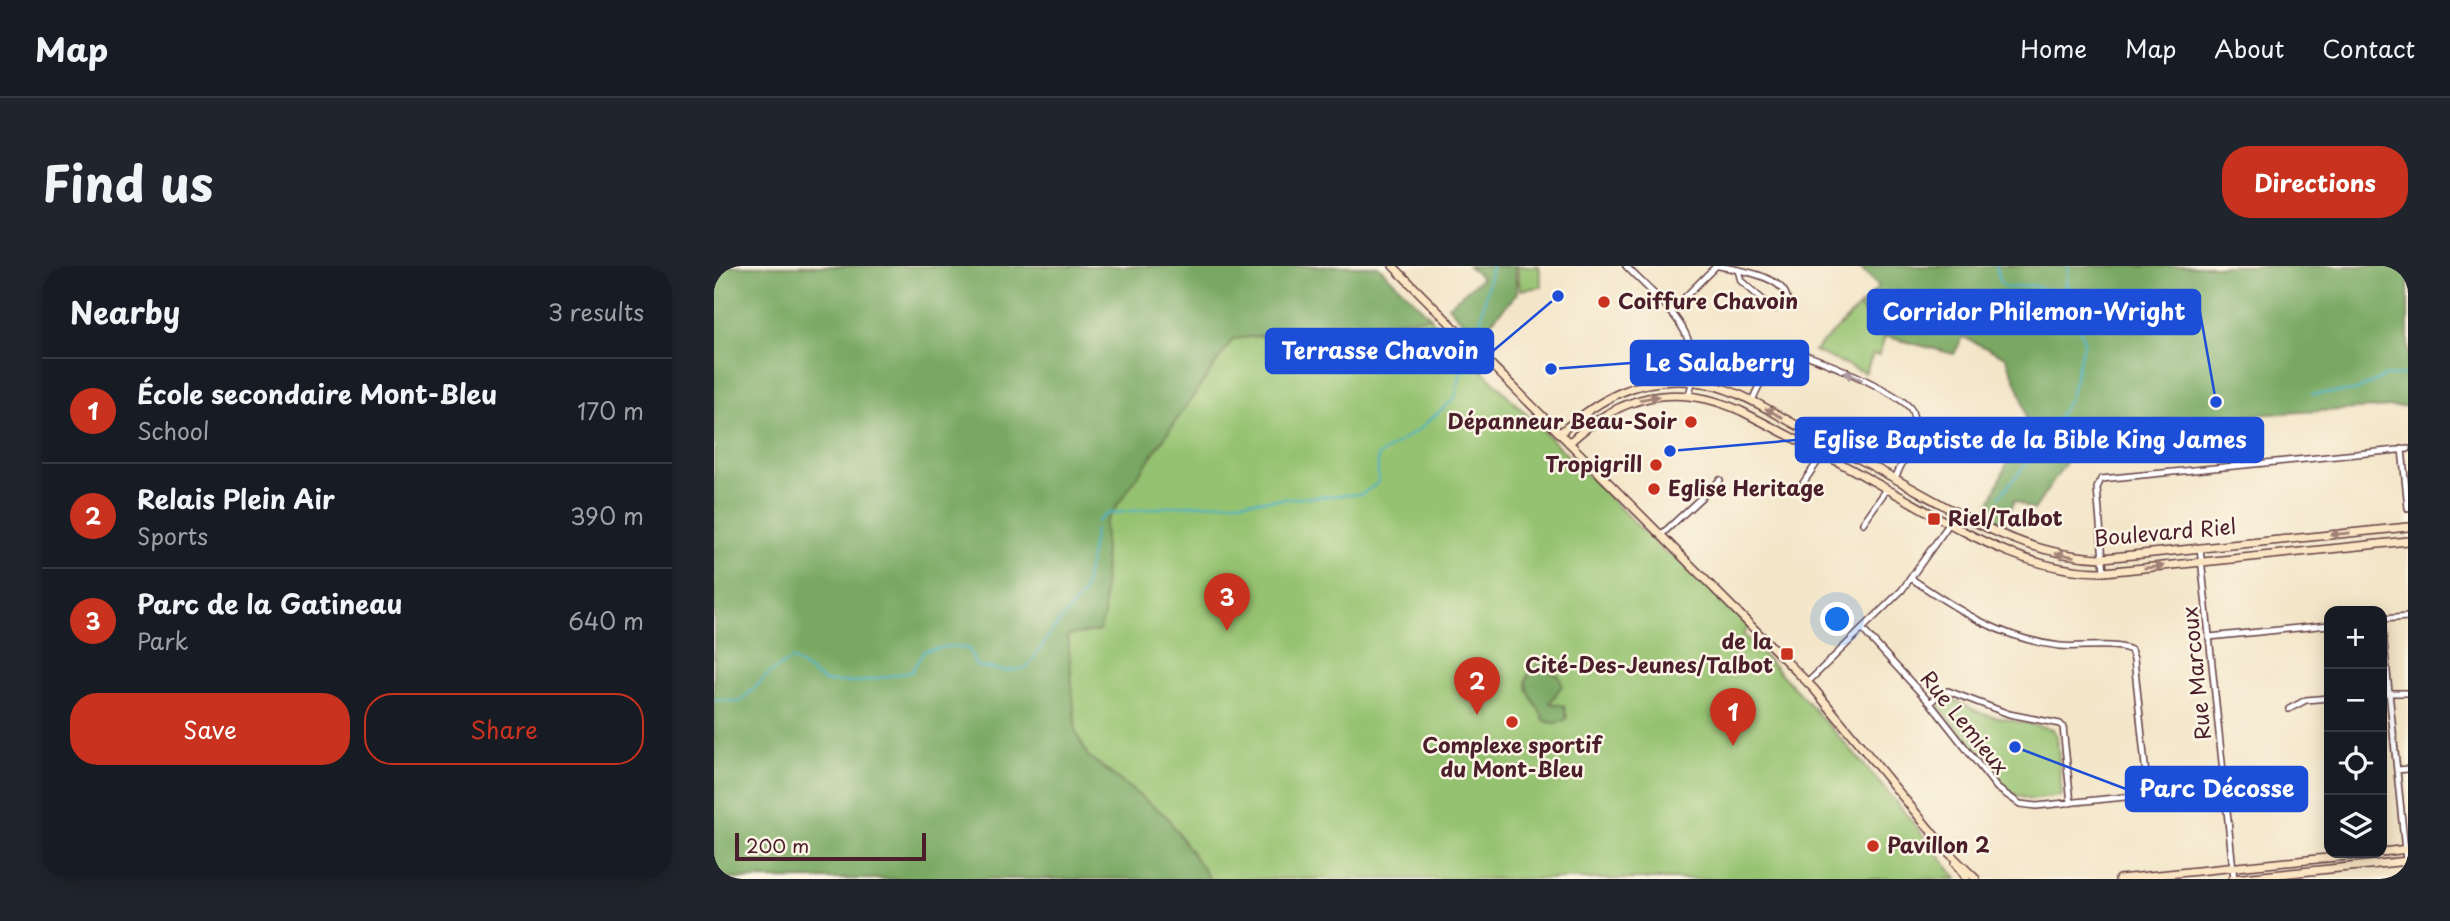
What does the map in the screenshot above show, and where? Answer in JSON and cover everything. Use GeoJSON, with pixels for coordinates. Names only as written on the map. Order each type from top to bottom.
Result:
{"type":"FeatureCollection","features":[{"type":"Feature","properties":{"kind":"street"},"geometry":{"type":"LineString","coordinates":[[1393,266],[1808,682],[1949,853],[1966,879]]}},
{"type":"Feature","properties":{"kind":"street"},"geometry":{"type":"LineString","coordinates":[[1626,266],[1689,335],[1693,382],[1689,396]]}},
{"type":"Feature","properties":{"kind":"street"},"geometry":{"type":"LineString","coordinates":[[1670,312],[1717,266],[1751,272],[1781,287],[1787,298],[1784,303],[1774,309],[1741,281],[1738,270]]}},
{"type":"Feature","properties":{"kind":"street"},"geometry":{"type":"LineString","coordinates":[[1752,401],[1767,372],[1784,354],[1791,351],[1855,377],[1906,403],[1913,417],[1911,441],[1895,478]]}},
{"type":"Feature","properties":{"kind":"street","name":"Boulevard Riel"},"geometry":{"type":"LineString","coordinates":[[1560,433],[1593,405],[1620,392],[1651,384],[1693,382],[1723,388],[1752,401],[1957,513],[2042,550],[2070,556],[2103,558],[2408,527]]}},
{"type":"Feature","properties":{"kind":"street","name":"Boulevard Riel"},"geometry":{"type":"LineString","coordinates":[[1569,443],[1593,421],[1622,405],[1654,397],[1689,396],[1732,407],[1950,523],[2041,564],[2073,571],[2104,572],[2408,541]]}},
{"type":"Feature","properties":{"kind":"street"},"geometry":{"type":"LineString","coordinates":[[2104,572],[2097,488],[2101,480],[2405,449],[2408,508]]}},
{"type":"Feature","properties":{"kind":"street"},"geometry":{"type":"LineString","coordinates":[[1799,489],[1823,454]]}},
{"type":"Feature","properties":{"kind":"street"},"geometry":{"type":"LineString","coordinates":[[1661,535],[1720,480]]}},
{"type":"Feature","properties":{"kind":"street"},"geometry":{"type":"LineString","coordinates":[[1863,523],[1887,489]]}},
{"type":"Feature","properties":{"kind":"street"},"geometry":{"type":"LineString","coordinates":[[1808,682],[1912,579],[1957,513]]}},
{"type":"Feature","properties":{"kind":"street","name":"Rue Marcoux"},"geometry":{"type":"LineString","coordinates":[[2200,548],[2234,879]]}},
{"type":"Feature","properties":{"kind":"street"},"geometry":{"type":"LineString","coordinates":[[1912,579],[1970,618],[2013,636],[2061,646],[2120,647],[2131,650],[2148,795]]}},
{"type":"Feature","properties":{"kind":"street"},"geometry":{"type":"LineString","coordinates":[[2387,620],[2408,617]]}},
{"type":"Feature","properties":{"kind":"street"},"geometry":{"type":"LineString","coordinates":[[2209,637],[2324,626]]}},
{"type":"Feature","properties":{"kind":"street","name":"Rue Lemieux"},"geometry":{"type":"LineString","coordinates":[[1862,629],[1930,703],[2006,796],[2031,806],[2224,787]]}},
{"type":"Feature","properties":{"kind":"street"},"geometry":{"type":"LineString","coordinates":[[1930,703],[1939,694],[1948,691],[2009,714],[2060,724],[2063,727],[2071,803]]}},
{"type":"Feature","properties":{"kind":"street"},"geometry":{"type":"LineString","coordinates":[[2387,693],[2408,693]]}},
{"type":"Feature","properties":{"kind":"street"},"geometry":{"type":"LineString","coordinates":[[2289,709],[2306,700],[2324,698]]}},
{"type":"Feature","properties":{"kind":"street"},"geometry":{"type":"LineString","coordinates":[[2234,879],[2407,861],[2387,706]]}},
{"type":"Feature","properties":{"kind":"street"},"geometry":{"type":"LineString","coordinates":[[2397,770],[2408,769]]}},
{"type":"Feature","properties":{"kind":"street"},"geometry":{"type":"LineString","coordinates":[[2387,852],[2406,850]]}},
{"type":"Feature","properties":{"kind":"street"},"geometry":{"type":"LineString","coordinates":[[1949,853],[1976,879]]}},
{"type":"Feature","properties":{"kind":"street"},"geometry":{"type":"LineString","coordinates":[[2119,879],[2325,858]]}},
{"type":"Feature","properties":{"kind":"green space"},"geometry":{"type":"Polygon","coordinates":[[[714,266],[1378,266],[1667,555],[1675,550],[1750,626],[1743,634],[1854,753],[1957,879],[714,879],[714,266]]]}},
{"type":"Feature","properties":{"kind":"green space"},"geometry":{"type":"Polygon","coordinates":[[[714,266],[1378,266],[1431,317],[1233,339],[1105,523],[1104,616],[1099,631],[1068,635],[1076,732],[1088,756],[1166,816],[1210,879],[714,879],[714,266]]]}},
{"type":"Feature","properties":{"kind":"green space"},"geometry":{"type":"Polygon","coordinates":[[[1468,266],[1515,266],[1517,294],[1477,337],[1448,306],[1482,278],[1468,266]]]}},
{"type":"Feature","properties":{"kind":"green space"},"geometry":{"type":"Polygon","coordinates":[[[1517,266],[1539,266],[1542,287],[1520,290],[1517,266]]]}},
{"type":"Feature","properties":{"kind":"green space"},"geometry":{"type":"Polygon","coordinates":[[[1858,266],[2408,266],[2408,406],[2092,424],[2034,510],[2014,500],[2003,530],[1983,519],[2026,419],[2022,397],[2006,357],[1963,337],[1954,354],[1884,336],[1859,307],[1879,286],[1858,266]]]}},
{"type":"Feature","properties":{"kind":"green space"},"geometry":{"type":"Polygon","coordinates":[[[1874,299],[1885,336],[1879,355],[1873,354],[1865,373],[1814,351],[1859,307],[1874,299]]]}},
{"type":"Feature","properties":{"kind":"green space"},"geometry":{"type":"Polygon","coordinates":[[[1538,665],[1559,676],[1562,685],[1550,703],[1564,706],[1567,718],[1562,722],[1544,720],[1528,692],[1527,679],[1538,665]]]}},
{"type":"Feature","properties":{"kind":"green space"},"geometry":{"type":"Polygon","coordinates":[[[1949,698],[1983,714],[2052,729],[2057,736],[2062,796],[2030,800],[2005,791],[2001,781],[1939,707],[1939,702],[1949,698]]]}},
{"type":"Feature","properties":{"kind":"waterway"},"geometry":{"type":"LineString","coordinates":[[1478,333],[1492,266]]}},
{"type":"Feature","properties":{"kind":"waterway"},"geometry":{"type":"LineString","coordinates":[[1996,266],[2000,283],[2007,288],[2031,285],[2056,292],[2066,287],[2068,266]]}},
{"type":"Feature","properties":{"kind":"waterway"},"geometry":{"type":"LineString","coordinates":[[1999,497],[2038,449],[2070,398],[2084,341],[2066,283]]}},
{"type":"Feature","properties":{"kind":"waterway"},"geometry":{"type":"LineString","coordinates":[[1096,522],[1107,514],[1175,506],[1362,494],[1378,483],[1378,456],[1418,430],[1455,398],[1464,361]]}},
{"type":"Feature","properties":{"kind":"waterway"},"geometry":{"type":"LineString","coordinates":[[2312,394],[2355,391],[2385,376],[2408,375]]}},
{"type":"Feature","properties":{"kind":"waterway"},"geometry":{"type":"LineString","coordinates":[[714,700],[740,702],[771,672],[792,659],[825,682],[858,682],[911,672],[924,651],[950,646],[969,649],[976,666],[1006,671],[1027,668],[1053,630],[1084,593],[1095,529]]}},
{"type":"Feature","properties":{"kind":"place","name":"Terrasse Chavoin"},"geometry":{"type":"Point","coordinates":[1558,296]}},
{"type":"Feature","properties":{"kind":"place","name":"Coiffure Chavoin"},"geometry":{"type":"Point","coordinates":[1604,302]}},
{"type":"Feature","properties":{"kind":"place","name":"Le Salaberry"},"geometry":{"type":"Point","coordinates":[1551,369]}},
{"type":"Feature","properties":{"kind":"place","name":"Corridor Philemon-Wright"},"geometry":{"type":"Point","coordinates":[2216,402]}},
{"type":"Feature","properties":{"kind":"place","name":"Dépanneur Beau-Soir"},"geometry":{"type":"Point","coordinates":[1691,422]}},
{"type":"Feature","properties":{"kind":"place","name":"Eglise Baptiste de la Bible King James"},"geometry":{"type":"Point","coordinates":[1670,451]}},
{"type":"Feature","properties":{"kind":"place","name":"Tropigrill"},"geometry":{"type":"Point","coordinates":[1656,465]}},
{"type":"Feature","properties":{"kind":"place","name":"Eglise Heritage"},"geometry":{"type":"Point","coordinates":[1654,489]}},
{"type":"Feature","properties":{"kind":"place","name":"Riel/Talbot"},"geometry":{"type":"Point","coordinates":[1934,519]}},
{"type":"Feature","properties":{"kind":"place","name":"Parc de la Gatineau"},"geometry":{"type":"Point","coordinates":[1227,631]}},
{"type":"Feature","properties":{"kind":"place","name":"de la Cité-Des-Jeunes/Talbot"},"geometry":{"type":"Point","coordinates":[1787,654]}},
{"type":"Feature","properties":{"kind":"place","name":"Relais Plein Air"},"geometry":{"type":"Point","coordinates":[1477,715]}},
{"type":"Feature","properties":{"kind":"place","name":"Complexe sportif du Mont-Bleu"},"geometry":{"type":"Point","coordinates":[1512,722]}},
{"type":"Feature","properties":{"kind":"place","name":"École secondaire Mont-Bleu"},"geometry":{"type":"Point","coordinates":[1733,746]}},
{"type":"Feature","properties":{"kind":"place","name":"Parc Décosse"},"geometry":{"type":"Point","coordinates":[2015,747]}},
{"type":"Feature","properties":{"kind":"place","name":"Pavillon 2"},"geometry":{"type":"Point","coordinates":[1873,846]}}]}
